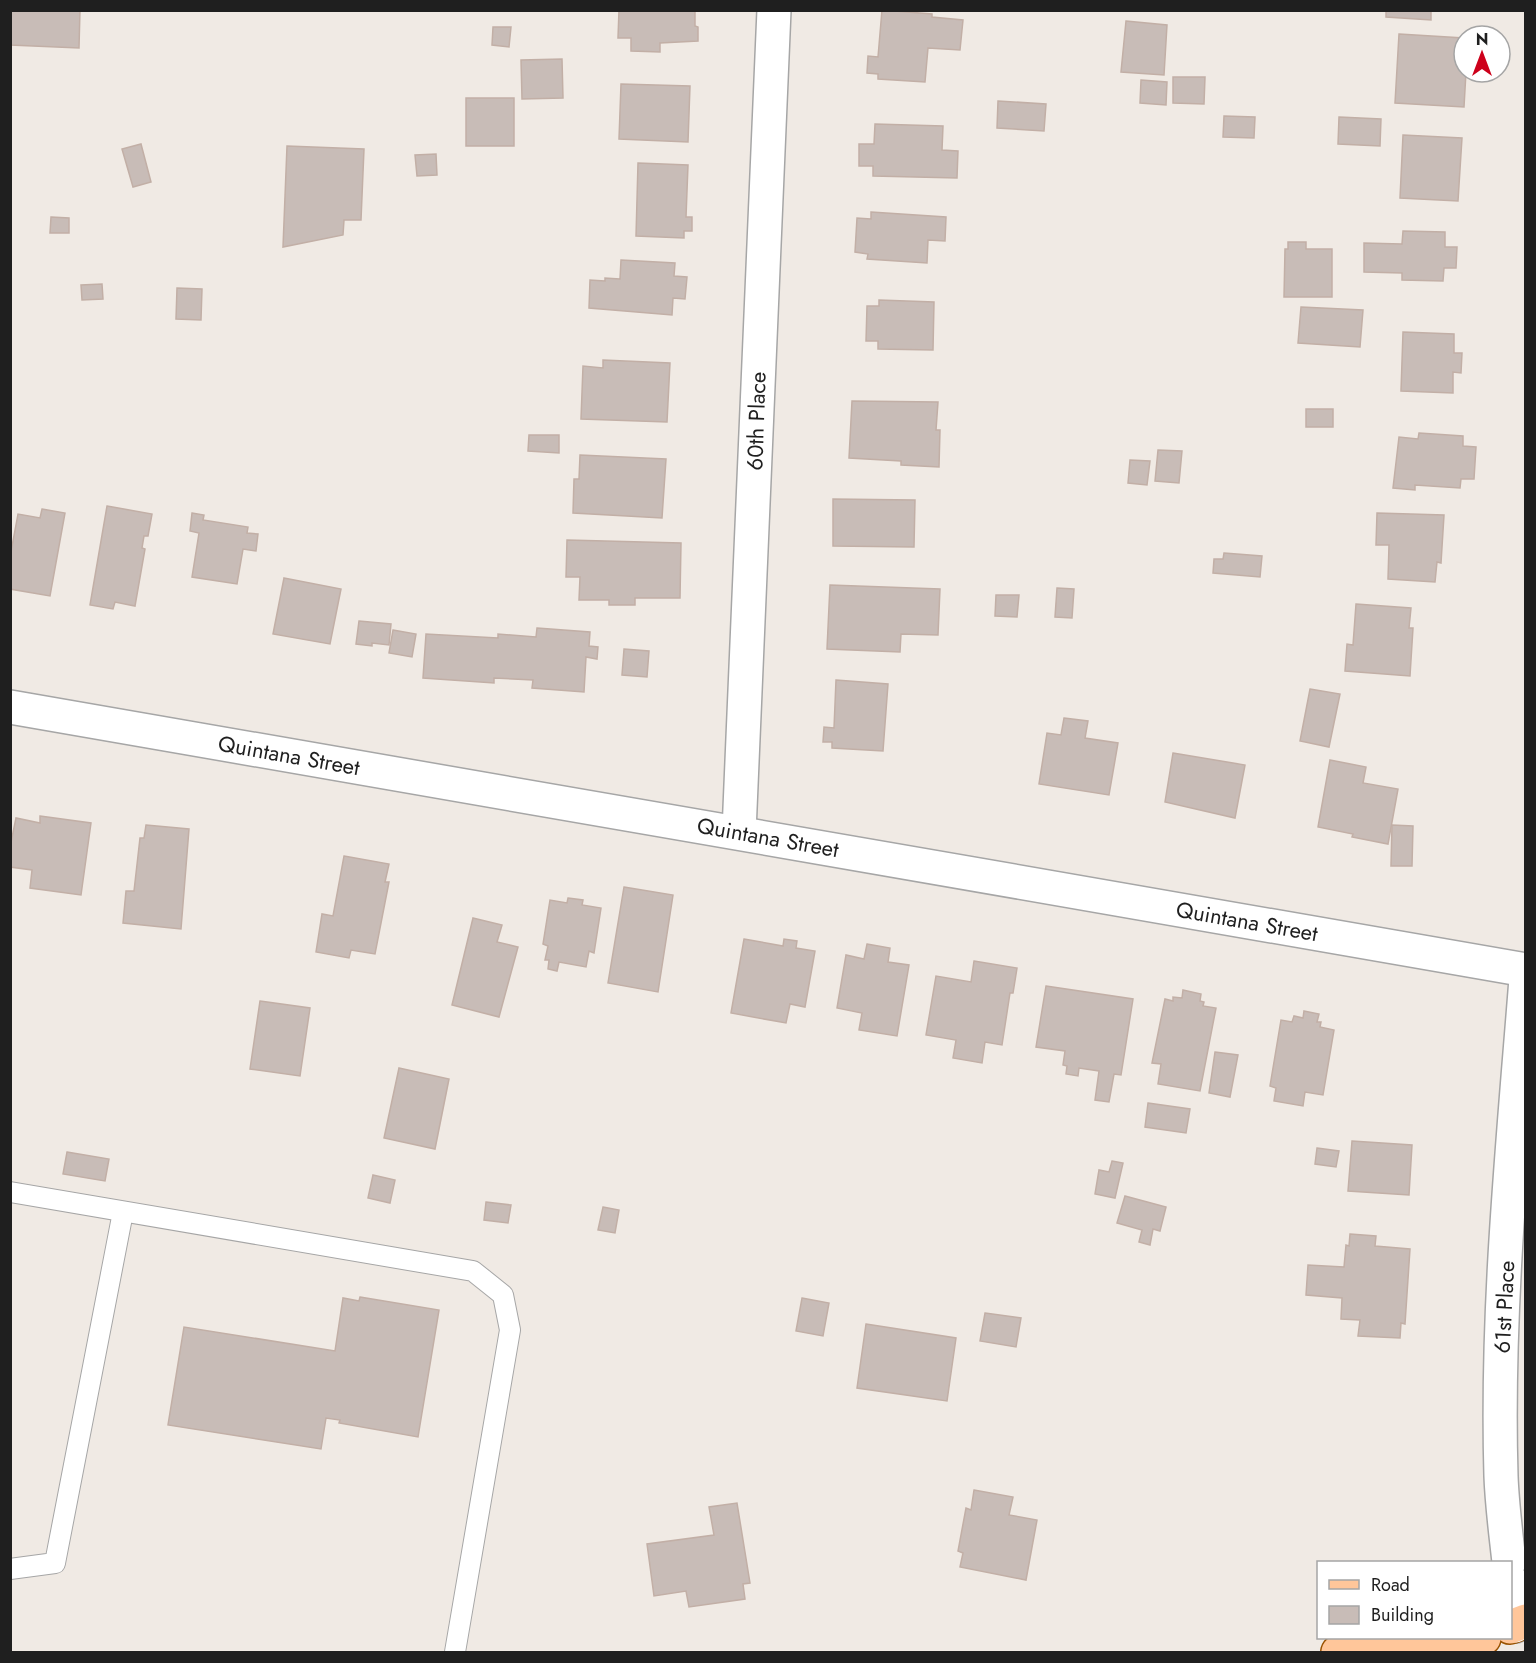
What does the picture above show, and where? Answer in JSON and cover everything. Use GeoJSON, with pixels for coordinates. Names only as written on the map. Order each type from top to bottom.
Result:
{"type":"FeatureCollection","features":[{"type":"Feature","properties":{"kind":"main road"},"geometry":{"type":"LineString","coordinates":[[1338,1653],[1430,1639]]}},
{"type":"Feature","properties":{"kind":"main road"},"geometry":{"type":"LineString","coordinates":[[1444,1653],[1481,1639]]}},
{"type":"Feature","properties":{"kind":"street","name":"60th Place"},"geometry":{"type":"LineString","coordinates":[[739,832],[774,10]]}},
{"type":"Feature","properties":{"kind":"street","name":"Quintana Street"},"geometry":{"type":"LineString","coordinates":[[10,707],[1526,970]]}},
{"type":"Feature","properties":{"kind":"street","name":"61st Place"},"geometry":{"type":"LineString","coordinates":[[1509,1561],[1501,1478],[1500,1379],[1520,1143],[1526,979]]}},
{"type":"Feature","properties":{"kind":"street"},"geometry":{"type":"LineString","coordinates":[[1512,1598],[1515,1625]]}},
{"type":"Feature","properties":{"kind":"lane"},"geometry":{"type":"LineString","coordinates":[[10,1192],[473,1271],[503,1295],[510,1330],[455,1653]]}},
{"type":"Feature","properties":{"kind":"lane"},"geometry":{"type":"LineString","coordinates":[[10,1569],[55,1563],[123,1212]]}},
{"type":"Feature","properties":{"kind":"building"},"geometry":{"type":"Polygon","coordinates":[[[11,10],[80,10],[79,48],[10,45],[11,10]]]}},
{"type":"Feature","properties":{"kind":"building"},"geometry":{"type":"Polygon","coordinates":[[[619,10],[695,10],[698,41],[660,43],[660,52],[631,51],[631,38],[618,38],[619,10]]]}},
{"type":"Feature","properties":{"kind":"building"},"geometry":{"type":"Polygon","coordinates":[[[882,10],[932,14],[932,17],[963,20],[960,50],[928,48],[925,82],[878,79],[878,74],[867,73],[868,56],[878,57],[882,10]]]}},
{"type":"Feature","properties":{"kind":"building"},"geometry":{"type":"Polygon","coordinates":[[[1386,10],[1431,10],[1431,20],[1386,17],[1386,10]]]}},
{"type":"Feature","properties":{"kind":"building"},"geometry":{"type":"Polygon","coordinates":[[[1126,21],[1167,25],[1164,75],[1121,72],[1126,21]]]}},
{"type":"Feature","properties":{"kind":"building"},"geometry":{"type":"Polygon","coordinates":[[[493,27],[511,27],[509,47],[492,45],[493,27]]]}},
{"type":"Feature","properties":{"kind":"building"},"geometry":{"type":"Polygon","coordinates":[[[1399,34],[1452,37],[1452,84],[1465,84],[1464,107],[1395,103],[1399,34]]]}},
{"type":"Feature","properties":{"kind":"building"},"geometry":{"type":"Polygon","coordinates":[[[562,59],[563,98],[522,99],[521,60],[562,59]]]}},
{"type":"Feature","properties":{"kind":"building"},"geometry":{"type":"Polygon","coordinates":[[[1173,77],[1205,77],[1204,104],[1173,103],[1173,77]]]}},
{"type":"Feature","properties":{"kind":"building"},"geometry":{"type":"Polygon","coordinates":[[[1141,80],[1167,82],[1166,105],[1140,103],[1141,80]]]}},
{"type":"Feature","properties":{"kind":"building"},"geometry":{"type":"Polygon","coordinates":[[[621,84],[690,86],[688,142],[619,139],[621,84]]]}},
{"type":"Feature","properties":{"kind":"building"},"geometry":{"type":"Polygon","coordinates":[[[466,98],[514,98],[514,146],[466,146],[466,98]]]}},
{"type":"Feature","properties":{"kind":"building"},"geometry":{"type":"Polygon","coordinates":[[[998,101],[1046,104],[1044,131],[997,128],[998,101]]]}},
{"type":"Feature","properties":{"kind":"building"},"geometry":{"type":"Polygon","coordinates":[[[1224,116],[1255,117],[1254,138],[1223,137],[1224,116]]]}},
{"type":"Feature","properties":{"kind":"building"},"geometry":{"type":"Polygon","coordinates":[[[1339,117],[1381,119],[1380,146],[1338,144],[1339,117]]]}},
{"type":"Feature","properties":{"kind":"building"},"geometry":{"type":"Polygon","coordinates":[[[875,124],[943,126],[942,150],[958,151],[957,178],[873,176],[873,166],[859,166],[859,144],[874,144],[875,124]]]}},
{"type":"Feature","properties":{"kind":"building"},"geometry":{"type":"Polygon","coordinates":[[[1403,135],[1462,138],[1458,201],[1400,198],[1403,135]]]}},
{"type":"Feature","properties":{"kind":"building"},"geometry":{"type":"Polygon","coordinates":[[[141,144],[151,182],[133,187],[122,149],[141,144]]]}},
{"type":"Feature","properties":{"kind":"building"},"geometry":{"type":"Polygon","coordinates":[[[287,146],[364,149],[361,220],[344,220],[343,235],[283,247],[287,146]]]}},
{"type":"Feature","properties":{"kind":"building"},"geometry":{"type":"Polygon","coordinates":[[[436,154],[437,175],[417,176],[415,155],[436,154]]]}},
{"type":"Feature","properties":{"kind":"building"},"geometry":{"type":"Polygon","coordinates":[[[638,163],[688,165],[686,217],[692,217],[692,231],[684,231],[684,238],[636,236],[638,163]]]}},
{"type":"Feature","properties":{"kind":"building"},"geometry":{"type":"Polygon","coordinates":[[[871,212],[946,217],[945,241],[928,240],[927,263],[867,259],[868,254],[855,252],[857,218],[871,219],[871,212]]]}},
{"type":"Feature","properties":{"kind":"building"},"geometry":{"type":"Polygon","coordinates":[[[51,217],[69,218],[69,233],[50,233],[51,217]]]}},
{"type":"Feature","properties":{"kind":"building"},"geometry":{"type":"Polygon","coordinates":[[[1403,231],[1445,232],[1445,247],[1457,247],[1456,268],[1444,268],[1443,281],[1402,280],[1402,273],[1364,272],[1364,243],[1402,244],[1403,231]]]}},
{"type":"Feature","properties":{"kind":"building"},"geometry":{"type":"Polygon","coordinates":[[[1288,242],[1306,242],[1306,249],[1332,249],[1332,297],[1284,297],[1285,249],[1288,249],[1288,242]]]}},
{"type":"Feature","properties":{"kind":"building"},"geometry":{"type":"Polygon","coordinates":[[[621,260],[675,263],[674,276],[687,277],[685,299],[673,298],[672,315],[589,308],[590,280],[620,279],[621,260]]]}},
{"type":"Feature","properties":{"kind":"building"},"geometry":{"type":"Polygon","coordinates":[[[102,284],[103,299],[82,300],[81,285],[102,284]]]}},
{"type":"Feature","properties":{"kind":"building"},"geometry":{"type":"Polygon","coordinates":[[[177,288],[202,289],[201,320],[176,319],[177,288]]]}},
{"type":"Feature","properties":{"kind":"building"},"geometry":{"type":"Polygon","coordinates":[[[879,300],[934,302],[933,350],[878,349],[878,341],[866,341],[867,306],[879,306],[879,300]]]}},
{"type":"Feature","properties":{"kind":"building"},"geometry":{"type":"Polygon","coordinates":[[[1301,307],[1363,310],[1360,347],[1298,343],[1301,307]]]}},
{"type":"Feature","properties":{"kind":"building"},"geometry":{"type":"Polygon","coordinates":[[[1403,332],[1454,334],[1454,353],[1462,353],[1461,373],[1453,372],[1453,393],[1401,391],[1403,332]]]}},
{"type":"Feature","properties":{"kind":"building"},"geometry":{"type":"Polygon","coordinates":[[[603,360],[670,363],[667,422],[581,419],[583,366],[603,368],[603,360]]]}},
{"type":"Feature","properties":{"kind":"building"},"geometry":{"type":"Polygon","coordinates":[[[852,401],[938,402],[936,430],[940,430],[939,467],[901,465],[901,461],[849,458],[852,401]]]}},
{"type":"Feature","properties":{"kind":"building"},"geometry":{"type":"Polygon","coordinates":[[[1306,409],[1333,409],[1333,427],[1306,427],[1306,409]]]}},
{"type":"Feature","properties":{"kind":"building"},"geometry":{"type":"Polygon","coordinates":[[[1419,433],[1463,436],[1463,446],[1476,447],[1474,479],[1461,479],[1460,488],[1415,485],[1415,490],[1393,488],[1399,437],[1418,439],[1419,433]]]}},
{"type":"Feature","properties":{"kind":"building"},"geometry":{"type":"Polygon","coordinates":[[[529,435],[559,435],[559,453],[528,451],[529,435]]]}},
{"type":"Feature","properties":{"kind":"building"},"geometry":{"type":"Polygon","coordinates":[[[1158,450],[1182,451],[1179,483],[1155,481],[1158,450]]]}},
{"type":"Feature","properties":{"kind":"building"},"geometry":{"type":"Polygon","coordinates":[[[580,455],[666,459],[662,518],[573,513],[574,479],[579,479],[580,455]]]}},
{"type":"Feature","properties":{"kind":"building"},"geometry":{"type":"Polygon","coordinates":[[[1130,460],[1150,461],[1147,485],[1128,483],[1130,460]]]}},
{"type":"Feature","properties":{"kind":"building"},"geometry":{"type":"Polygon","coordinates":[[[833,499],[915,500],[914,547],[833,546],[833,499]]]}},
{"type":"Feature","properties":{"kind":"building"},"geometry":{"type":"Polygon","coordinates":[[[107,506],[152,514],[148,536],[144,536],[142,548],[145,549],[135,606],[115,602],[113,609],[90,605],[107,506]]]}},
{"type":"Feature","properties":{"kind":"building"},"geometry":{"type":"Polygon","coordinates":[[[42,509],[65,513],[50,596],[10,589],[10,557],[18,514],[40,518],[42,509]]]}},
{"type":"Feature","properties":{"kind":"building"},"geometry":{"type":"Polygon","coordinates":[[[192,513],[204,515],[203,520],[248,527],[247,533],[258,534],[256,551],[243,549],[237,584],[192,577],[199,533],[190,531],[192,513]]]}},
{"type":"Feature","properties":{"kind":"building"},"geometry":{"type":"Polygon","coordinates":[[[1377,513],[1444,515],[1441,563],[1437,562],[1435,582],[1388,579],[1389,545],[1376,545],[1377,513]]]}},
{"type":"Feature","properties":{"kind":"building"},"geometry":{"type":"Polygon","coordinates":[[[567,540],[681,543],[680,598],[635,598],[635,605],[609,605],[609,600],[579,600],[580,577],[566,577],[567,540]]]}},
{"type":"Feature","properties":{"kind":"building"},"geometry":{"type":"Polygon","coordinates":[[[1224,553],[1262,556],[1260,577],[1213,573],[1214,559],[1223,559],[1224,553]]]}},
{"type":"Feature","properties":{"kind":"building"},"geometry":{"type":"Polygon","coordinates":[[[284,578],[341,589],[330,644],[273,634],[284,578]]]}},
{"type":"Feature","properties":{"kind":"building"},"geometry":{"type":"Polygon","coordinates":[[[830,585],[940,589],[938,635],[901,634],[900,652],[827,649],[830,585]]]}},
{"type":"Feature","properties":{"kind":"building"},"geometry":{"type":"Polygon","coordinates":[[[1057,588],[1074,589],[1072,618],[1055,617],[1057,588]]]}},
{"type":"Feature","properties":{"kind":"building"},"geometry":{"type":"Polygon","coordinates":[[[996,595],[1019,595],[1017,617],[995,616],[996,595]]]}},
{"type":"Feature","properties":{"kind":"building"},"geometry":{"type":"Polygon","coordinates":[[[1356,604],[1411,608],[1409,628],[1413,628],[1410,676],[1345,671],[1347,644],[1353,645],[1356,604]]]}},
{"type":"Feature","properties":{"kind":"building"},"geometry":{"type":"Polygon","coordinates":[[[359,621],[391,624],[389,645],[356,644],[359,621]]]}},
{"type":"Feature","properties":{"kind":"building"},"geometry":{"type":"Polygon","coordinates":[[[537,628],[590,632],[589,646],[598,647],[597,659],[586,657],[584,692],[532,688],[533,680],[494,678],[494,683],[423,678],[426,634],[498,638],[498,634],[536,637],[537,628]]]}},
{"type":"Feature","properties":{"kind":"building"},"geometry":{"type":"Polygon","coordinates":[[[393,630],[416,634],[412,657],[389,653],[393,630]]]}},
{"type":"Feature","properties":{"kind":"building"},"geometry":{"type":"Polygon","coordinates":[[[624,649],[649,651],[647,677],[622,675],[624,649]]]}},
{"type":"Feature","properties":{"kind":"building"},"geometry":{"type":"Polygon","coordinates":[[[836,680],[888,684],[883,751],[832,748],[832,742],[823,742],[824,727],[834,728],[836,680]]]}},
{"type":"Feature","properties":{"kind":"building"},"geometry":{"type":"Polygon","coordinates":[[[1310,689],[1340,694],[1329,747],[1300,741],[1310,689]]]}},
{"type":"Feature","properties":{"kind":"building"},"geometry":{"type":"Polygon","coordinates":[[[1064,718],[1088,721],[1085,738],[1118,743],[1109,795],[1039,784],[1047,733],[1061,735],[1064,718]]]}},
{"type":"Feature","properties":{"kind":"building"},"geometry":{"type":"Polygon","coordinates":[[[1173,753],[1245,765],[1235,818],[1165,802],[1173,753]]]}},
{"type":"Feature","properties":{"kind":"building"},"geometry":{"type":"Polygon","coordinates":[[[1330,760],[1366,767],[1363,783],[1398,789],[1388,844],[1318,827],[1330,760]]]}},
{"type":"Feature","properties":{"kind":"building"},"geometry":{"type":"Polygon","coordinates":[[[40,816],[91,823],[81,895],[30,888],[32,870],[10,867],[10,847],[16,818],[40,823],[40,816]]]}},
{"type":"Feature","properties":{"kind":"building"},"geometry":{"type":"Polygon","coordinates":[[[146,825],[189,829],[181,929],[123,923],[126,891],[134,891],[140,838],[144,838],[146,825]]]}},
{"type":"Feature","properties":{"kind":"building"},"geometry":{"type":"Polygon","coordinates":[[[1392,825],[1413,826],[1412,866],[1391,866],[1392,825]]]}},
{"type":"Feature","properties":{"kind":"building"},"geometry":{"type":"Polygon","coordinates":[[[344,856],[389,864],[385,882],[389,882],[375,954],[351,950],[349,958],[316,952],[322,914],[333,916],[344,856]]]}},
{"type":"Feature","properties":{"kind":"building"},"geometry":{"type":"Polygon","coordinates":[[[624,887],[673,895],[658,992],[608,983],[624,887]]]}},
{"type":"Feature","properties":{"kind":"building"},"geometry":{"type":"Polygon","coordinates":[[[568,898],[583,900],[582,905],[601,908],[594,953],[589,951],[586,967],[559,962],[557,971],[548,969],[549,960],[545,960],[548,946],[543,944],[550,900],[567,903],[568,898]]]}},
{"type":"Feature","properties":{"kind":"building"},"geometry":{"type":"Polygon","coordinates":[[[473,918],[502,925],[497,942],[518,947],[499,1017],[452,1005],[473,918]]]}},
{"type":"Feature","properties":{"kind":"building"},"geometry":{"type":"Polygon","coordinates":[[[744,939],[783,946],[784,939],[797,941],[796,948],[815,951],[805,1007],[790,1004],[786,1023],[731,1013],[744,939]]]}},
{"type":"Feature","properties":{"kind":"building"},"geometry":{"type":"Polygon","coordinates":[[[867,944],[890,948],[888,962],[909,965],[897,1036],[859,1030],[862,1013],[837,1008],[846,955],[864,959],[867,944]]]}},
{"type":"Feature","properties":{"kind":"building"},"geometry":{"type":"Polygon","coordinates":[[[974,961],[1017,968],[1013,993],[1010,993],[1002,1045],[985,1042],[982,1063],[953,1058],[956,1040],[926,1035],[936,976],[971,982],[974,961]]]}},
{"type":"Feature","properties":{"kind":"building"},"geometry":{"type":"Polygon","coordinates":[[[1046,986],[1133,999],[1121,1075],[1114,1074],[1109,1102],[1095,1100],[1099,1071],[1079,1068],[1078,1076],[1066,1074],[1067,1066],[1063,1065],[1065,1051],[1036,1047],[1046,986]]]}},
{"type":"Feature","properties":{"kind":"building"},"geometry":{"type":"Polygon","coordinates":[[[1183,990],[1201,994],[1200,1001],[1204,1002],[1203,1006],[1216,1008],[1200,1091],[1158,1084],[1161,1064],[1152,1063],[1165,999],[1173,1001],[1173,997],[1182,998],[1183,990]]]}},
{"type":"Feature","properties":{"kind":"building"},"geometry":{"type":"Polygon","coordinates":[[[260,1001],[310,1008],[300,1076],[250,1069],[260,1001]]]}},
{"type":"Feature","properties":{"kind":"building"},"geometry":{"type":"Polygon","coordinates":[[[1304,1011],[1319,1014],[1317,1022],[1321,1022],[1320,1027],[1334,1030],[1323,1095],[1305,1092],[1303,1106],[1274,1101],[1276,1088],[1270,1086],[1281,1020],[1292,1022],[1294,1016],[1303,1018],[1304,1011]]]}},
{"type":"Feature","properties":{"kind":"building"},"geometry":{"type":"Polygon","coordinates":[[[1215,1052],[1238,1055],[1230,1097],[1209,1093],[1215,1052]]]}},
{"type":"Feature","properties":{"kind":"building"},"geometry":{"type":"Polygon","coordinates":[[[399,1068],[449,1079],[435,1149],[384,1138],[399,1068]]]}},
{"type":"Feature","properties":{"kind":"building"},"geometry":{"type":"Polygon","coordinates":[[[1148,1103],[1190,1109],[1186,1133],[1145,1127],[1148,1103]]]}},
{"type":"Feature","properties":{"kind":"building"},"geometry":{"type":"Polygon","coordinates":[[[1352,1141],[1412,1145],[1409,1195],[1348,1191],[1352,1141]]]}},
{"type":"Feature","properties":{"kind":"building"},"geometry":{"type":"Polygon","coordinates":[[[1317,1148],[1339,1151],[1336,1167],[1315,1164],[1317,1148]]]}},
{"type":"Feature","properties":{"kind":"building"},"geometry":{"type":"Polygon","coordinates":[[[67,1152],[109,1159],[105,1181],[63,1174],[67,1152]]]}},
{"type":"Feature","properties":{"kind":"building"},"geometry":{"type":"Polygon","coordinates":[[[1112,1161],[1123,1163],[1115,1198],[1095,1194],[1099,1170],[1109,1172],[1112,1161]]]}},
{"type":"Feature","properties":{"kind":"building"},"geometry":{"type":"Polygon","coordinates":[[[373,1175],[395,1180],[390,1203],[368,1198],[373,1175]]]}},
{"type":"Feature","properties":{"kind":"building"},"geometry":{"type":"Polygon","coordinates":[[[1125,1196],[1166,1207],[1160,1231],[1153,1229],[1150,1245],[1139,1242],[1142,1230],[1117,1223],[1125,1196]]]}},
{"type":"Feature","properties":{"kind":"building"},"geometry":{"type":"Polygon","coordinates":[[[486,1202],[511,1205],[508,1223],[484,1220],[486,1202]]]}},
{"type":"Feature","properties":{"kind":"building"},"geometry":{"type":"Polygon","coordinates":[[[603,1207],[619,1210],[615,1233],[598,1230],[603,1207]]]}},
{"type":"Feature","properties":{"kind":"building"},"geometry":{"type":"Polygon","coordinates":[[[1350,1234],[1376,1236],[1375,1246],[1410,1249],[1405,1324],[1401,1323],[1400,1338],[1358,1336],[1360,1320],[1341,1319],[1342,1298],[1306,1295],[1308,1265],[1344,1267],[1346,1245],[1349,1246],[1350,1234]]]}},
{"type":"Feature","properties":{"kind":"building"},"geometry":{"type":"Polygon","coordinates":[[[360,1297],[439,1310],[418,1437],[339,1423],[340,1420],[326,1418],[321,1449],[168,1425],[184,1327],[335,1351],[343,1298],[359,1301],[360,1297]]]}},
{"type":"Feature","properties":{"kind":"building"},"geometry":{"type":"Polygon","coordinates":[[[802,1298],[829,1303],[823,1336],[796,1331],[802,1298]]]}},
{"type":"Feature","properties":{"kind":"building"},"geometry":{"type":"Polygon","coordinates":[[[985,1313],[1021,1318],[1016,1347],[980,1341],[985,1313]]]}},
{"type":"Feature","properties":{"kind":"building"},"geometry":{"type":"Polygon","coordinates":[[[866,1324],[956,1338],[947,1401],[857,1388],[866,1324]]]}},
{"type":"Feature","properties":{"kind":"building"},"geometry":{"type":"Polygon","coordinates":[[[974,1490],[1013,1497],[1009,1515],[1037,1520],[1026,1580],[960,1567],[963,1553],[958,1551],[966,1508],[971,1510],[974,1490]]]}},
{"type":"Feature","properties":{"kind":"building"},"geometry":{"type":"Polygon","coordinates":[[[737,1503],[750,1583],[743,1584],[745,1599],[689,1607],[686,1591],[654,1596],[647,1544],[714,1535],[709,1507],[737,1503]]]}}]}
